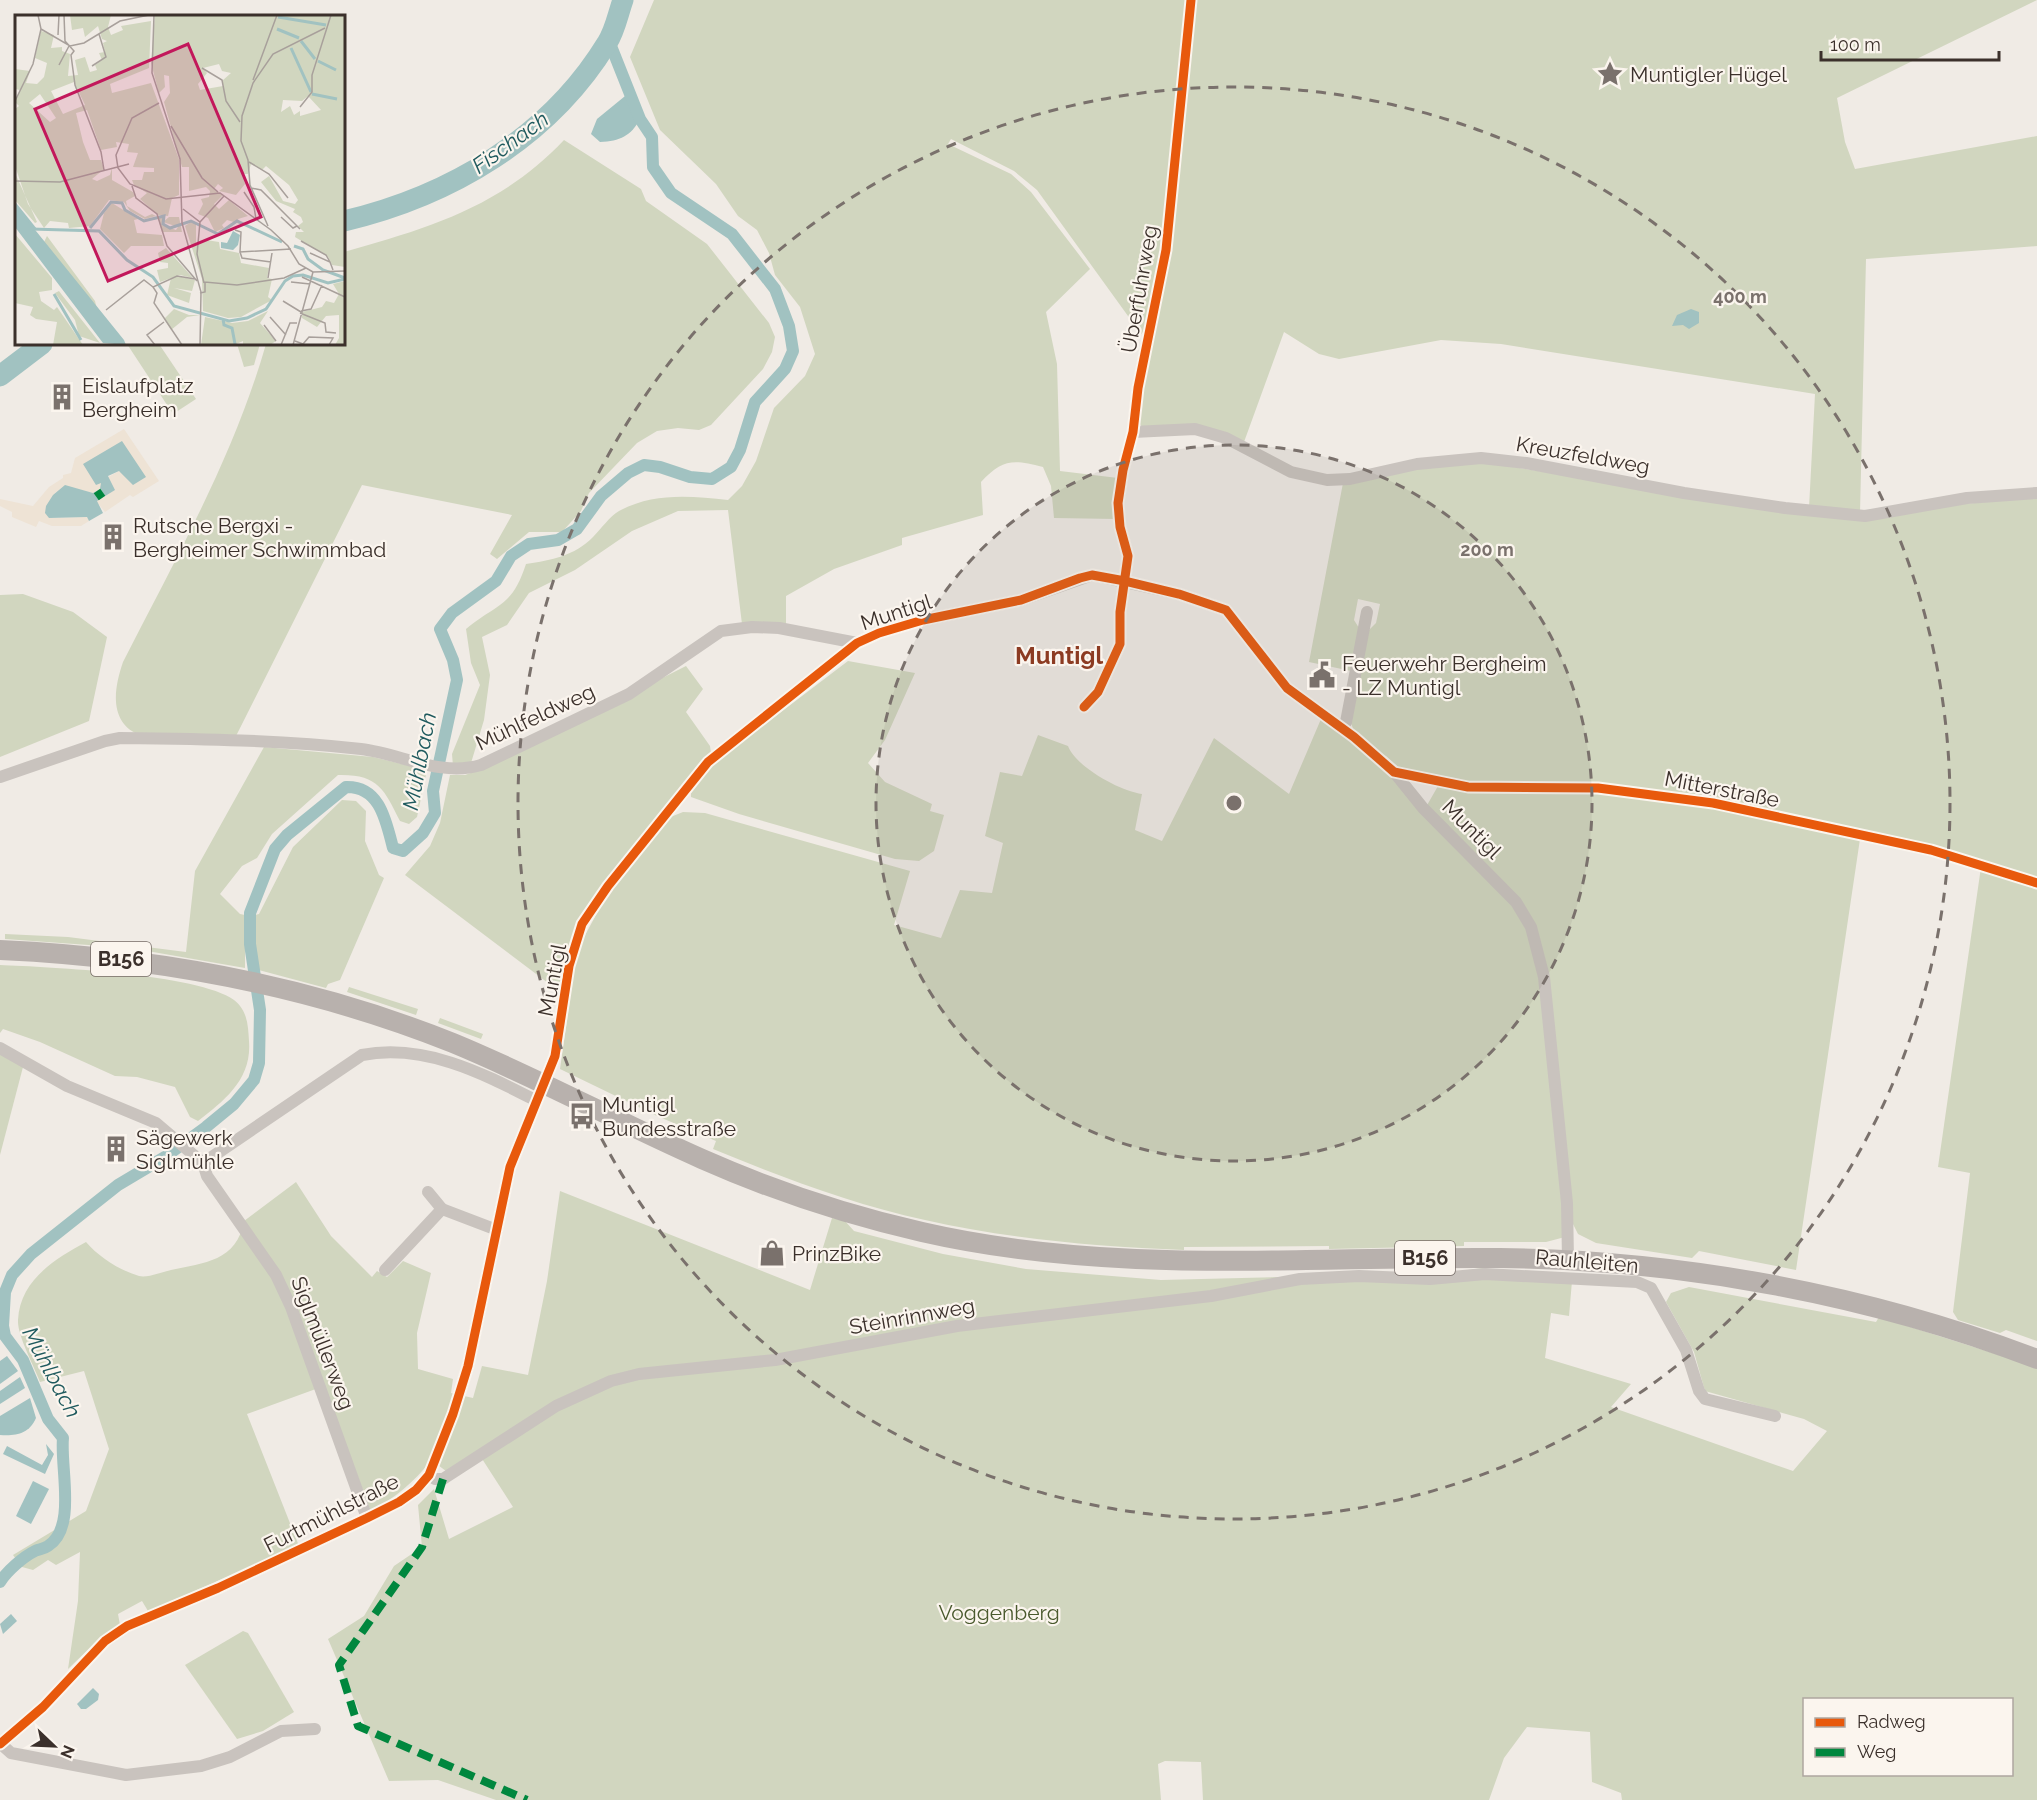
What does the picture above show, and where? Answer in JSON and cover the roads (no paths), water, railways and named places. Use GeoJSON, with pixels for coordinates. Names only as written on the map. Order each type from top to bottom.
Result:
{"type":"FeatureCollection","features":[{"type":"Feature","properties":{"kind":"main road","name":"B156"},"geometry":{"type":"LineString","coordinates":[[0,950],[66,953],[128,960],[241,979],[392,1021],[454,1044],[539,1092],[704,1160],[807,1198],[932,1234],[983,1244],[1112,1259],[1215,1263],[1424,1258],[1568,1260],[1657,1268],[1784,1287],[1895,1313],[2037,1359]]}},
{"type":"Feature","properties":{"kind":"street","name":"Überfuhrweg"},"geometry":{"type":"LineString","coordinates":[[1084,707],[1098,692],[1120,644],[1120,612],[1128,556],[1120,526],[1118,503],[1166,250],[1191,0]]}},
{"type":"Feature","properties":{"kind":"street","name":"Kreuzfeldweg"},"geometry":{"type":"LineString","coordinates":[[1132,432],[1195,429],[1226,438],[1291,472],[1327,480],[1350,479],[1418,464],[1481,458],[1526,463],[1684,493],[1807,511],[1865,516],[1967,498],[2037,493]]}},
{"type":"Feature","properties":{"kind":"street","name":"Muntigl"},"geometry":{"type":"LineString","coordinates":[[539,1092],[555,1056],[569,966],[582,924],[608,886],[708,762],[857,644],[879,633],[923,620],[1021,600],[1092,575],[1179,594],[1226,610],[1255,644],[1287,688],[1394,772],[1423,808],[1516,902],[1531,927],[1544,977],[1568,1203],[1568,1260]]}},
{"type":"Feature","properties":{"kind":"street"},"geometry":{"type":"LineString","coordinates":[[1342,729],[1346,722],[1367,612]]}},
{"type":"Feature","properties":{"kind":"street","name":"Mühlfeldweg"},"geometry":{"type":"LineString","coordinates":[[0,777],[120,738],[275,742],[363,750],[450,770],[481,765],[629,694],[721,631],[752,627],[779,628],[857,644]]}},
{"type":"Feature","properties":{"kind":"street","name":"Siglmüllerweg"},"geometry":{"type":"LineString","coordinates":[[0,1048],[67,1086],[156,1123],[203,1163],[207,1176],[281,1286],[367,1518]]}},
{"type":"Feature","properties":{"kind":"street"},"geometry":{"type":"LineString","coordinates":[[203,1163],[362,1055],[384,1051],[434,1057],[539,1092]]}},
{"type":"Feature","properties":{"kind":"street","name":"Furtmühlstraße"},"geometry":{"type":"LineString","coordinates":[[1,1744],[43,1707],[105,1641],[127,1626],[228,1584],[399,1502],[416,1490],[429,1475],[453,1414],[468,1366],[510,1167],[539,1092]]}},
{"type":"Feature","properties":{"kind":"street"},"geometry":{"type":"LineString","coordinates":[[428,1192],[442,1209],[497,1230]]}},
{"type":"Feature","properties":{"kind":"street"},"geometry":{"type":"LineString","coordinates":[[385,1270],[442,1209]]}},
{"type":"Feature","properties":{"kind":"street","name":"Rauhleiten"},"geometry":{"type":"LineString","coordinates":[[1430,1279],[1485,1274],[1637,1282],[1651,1288],[1686,1350],[1699,1391],[1705,1399],[1774,1416]]}},
{"type":"Feature","properties":{"kind":"street","name":"Steinrinnweg"},"geometry":{"type":"LineString","coordinates":[[429,1475],[435,1479],[443,1479],[556,1406],[611,1381],[639,1374],[775,1360],[957,1326],[1211,1296],[1300,1280],[1359,1276],[1430,1279]]}},
{"type":"Feature","properties":{"kind":"street"},"geometry":{"type":"LineString","coordinates":[[1,1744],[11,1753],[126,1775],[201,1766],[230,1757],[280,1731],[315,1729]]}},
{"type":"Feature","properties":{"kind":"water"},"geometry":{"type":"Polygon","coordinates":[[[630,92],[640,119],[637,125],[624,136],[600,142],[591,134],[597,119],[630,92]]]}},
{"type":"Feature","properties":{"kind":"water"},"geometry":{"type":"Polygon","coordinates":[[[1691,309],[1699,312],[1699,323],[1689,329],[1683,325],[1672,326],[1677,315],[1691,309]]]}},
{"type":"Feature","properties":{"kind":"water"},"geometry":{"type":"Polygon","coordinates":[[[122,441],[146,477],[133,485],[119,471],[108,476],[115,490],[97,501],[103,513],[89,521],[87,517],[49,518],[45,513],[46,506],[53,495],[65,485],[93,493],[100,489],[101,483],[96,485],[83,464],[122,441]]]}},
{"type":"Feature","properties":{"kind":"water"},"geometry":{"type":"Polygon","coordinates":[[[7,1356],[18,1371],[0,1384],[0,1361],[7,1356]]]}},
{"type":"Feature","properties":{"kind":"water"},"geometry":{"type":"Polygon","coordinates":[[[20,1377],[25,1388],[0,1404],[0,1391],[20,1377]]]}},
{"type":"Feature","properties":{"kind":"water"},"geometry":{"type":"Polygon","coordinates":[[[30,1398],[36,1418],[30,1428],[21,1433],[0,1435],[0,1416],[30,1398]]]}},
{"type":"Feature","properties":{"kind":"water"},"geometry":{"type":"Polygon","coordinates":[[[46,1444],[54,1454],[45,1474],[3,1454],[7,1446],[42,1465],[48,1455],[46,1444]]]}},
{"type":"Feature","properties":{"kind":"water"},"geometry":{"type":"Polygon","coordinates":[[[33,1481],[49,1489],[31,1524],[16,1516],[33,1481]]]}},
{"type":"Feature","properties":{"kind":"water"},"geometry":{"type":"Polygon","coordinates":[[[11,1614],[17,1621],[3,1634],[0,1624],[11,1614]]]}},
{"type":"Feature","properties":{"kind":"water"},"geometry":{"type":"Polygon","coordinates":[[[93,1688],[99,1694],[98,1700],[86,1709],[81,1709],[77,1704],[93,1688]]]}},
{"type":"Feature","properties":{"kind":"waterway","name":"Fischach"},"geometry":{"type":"LineString","coordinates":[[345,221],[422,196],[459,179],[526,134],[556,107],[583,77],[610,38],[623,0]]}},
{"type":"Feature","properties":{"kind":"waterway","name":"Mühlbach"},"geometry":{"type":"LineString","coordinates":[[0,1582],[20,1561],[46,1547],[57,1537],[65,1512],[63,1438],[48,1419],[23,1360],[5,1336],[3,1326],[5,1292],[12,1275],[31,1254],[118,1185],[165,1157],[206,1127],[234,1104],[254,1080],[259,1063],[260,1010],[250,944],[250,913],[275,849],[287,835],[346,787],[367,792],[374,799],[384,817],[393,848],[403,851],[423,833],[435,813],[433,791],[457,680],[453,660],[440,629],[452,613],[496,581],[511,556],[529,544],[558,540],[577,529],[601,496],[628,473],[644,465],[660,467],[690,477],[712,479],[731,467],[740,450],[755,402],[785,369],[793,351],[789,326],[775,289],[732,234],[671,193],[653,167],[652,137],[640,119],[609,41]]}},
{"type":"Feature","properties":{"kind":"waterway","name":"Fischach"},"geometry":{"type":"LineString","coordinates":[[0,376],[41,345]]}},
{"type":"Feature","properties":{"kind":"place","name":"Muntigler Hügel"},"geometry":{"type":"Point","coordinates":[1610,74]}},
{"type":"Feature","properties":{"kind":"place","name":"Eislaufplatz Bergheim"},"geometry":{"type":"Point","coordinates":[62,397]}},
{"type":"Feature","properties":{"kind":"place","name":"Rutsche Bergxi - Bergheimer Schwimmbad"},"geometry":{"type":"Point","coordinates":[113,537]}},
{"type":"Feature","properties":{"kind":"place","name":"Feuerwehr Bergheim - LZ Muntigl"},"geometry":{"type":"Point","coordinates":[1322,675]}},
{"type":"Feature","properties":{"kind":"place","name":"Muntigl Bundesstraße"},"geometry":{"type":"Point","coordinates":[582,1116]}},
{"type":"Feature","properties":{"kind":"place","name":"Sägewerk Siglmühle"},"geometry":{"type":"Point","coordinates":[116,1149]}},
{"type":"Feature","properties":{"kind":"place","name":"PrinzBike"},"geometry":{"type":"Point","coordinates":[772,1253]}},
{"type":"Feature","properties":{"kind":"district","name":"Muntigl"},"geometry":{"type":"Point","coordinates":[1059,655]}},
{"type":"Feature","properties":{"kind":"park label","name":"Voggenberg"},"geometry":{"type":"Point","coordinates":[999,1612]}}]}
